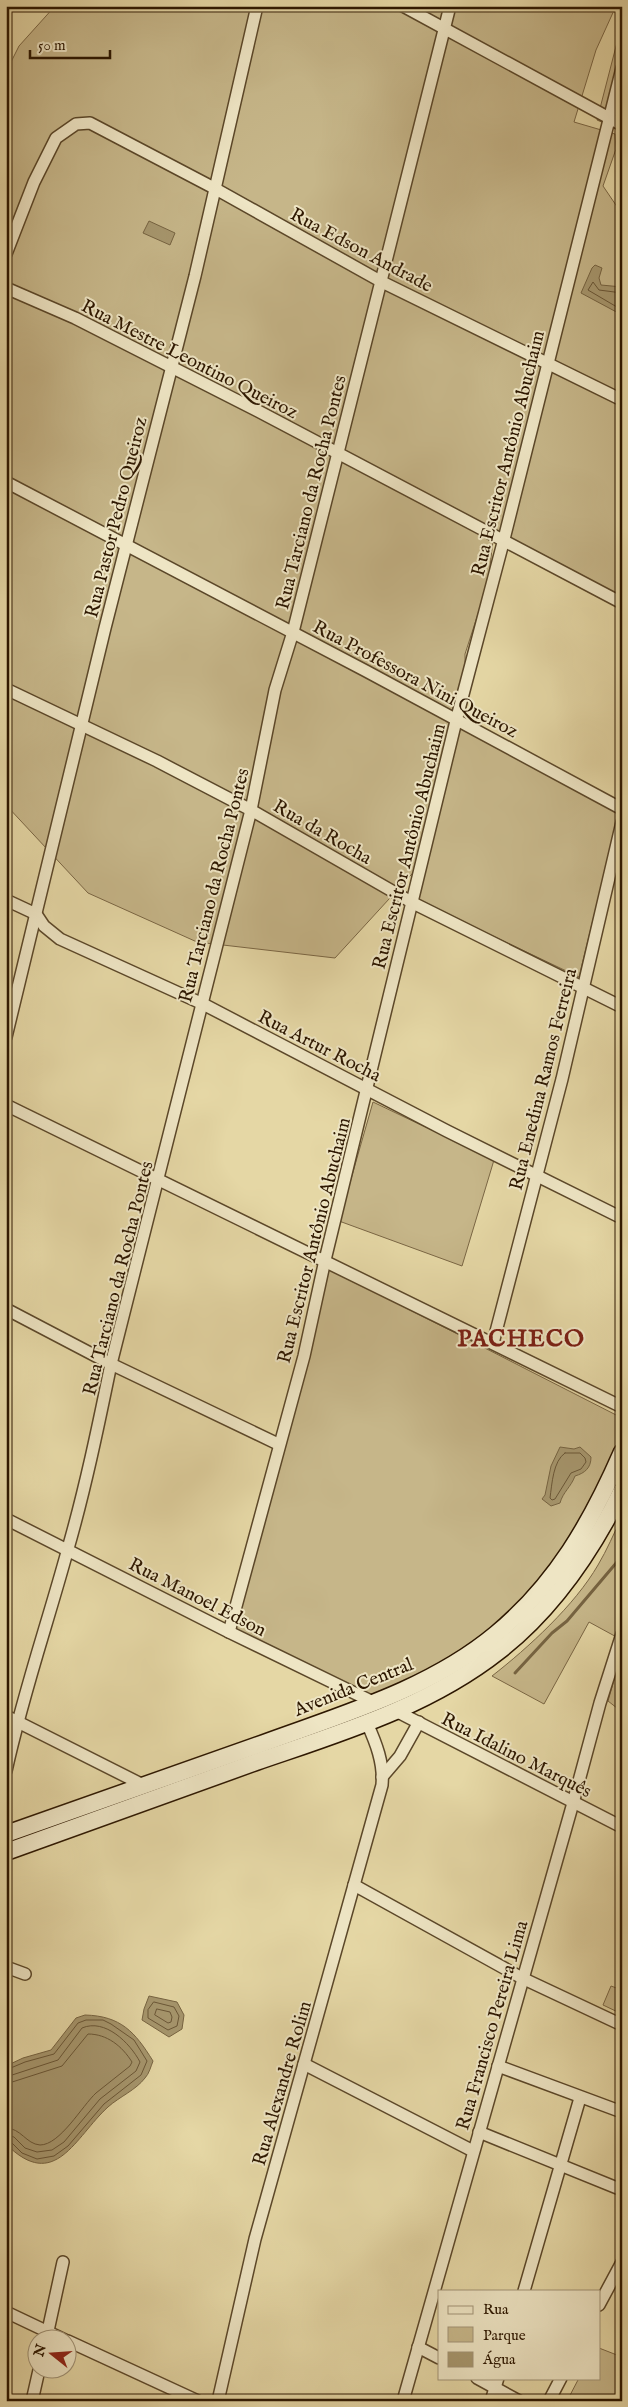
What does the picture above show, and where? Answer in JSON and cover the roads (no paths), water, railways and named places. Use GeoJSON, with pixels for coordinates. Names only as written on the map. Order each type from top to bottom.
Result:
{"type":"FeatureCollection","features":[{"type":"Feature","properties":{"kind":"main road","name":"Avenida Central"},"geometry":{"type":"LineString","coordinates":[[6,1834],[375,1703],[450,1667],[495,1634],[526,1605],[571,1552],[622,1452]]}},
{"type":"Feature","properties":{"kind":"main road","name":"Avenida Central"},"geometry":{"type":"LineString","coordinates":[[6,1852],[367,1723],[396,1711],[460,1679],[523,1631],[568,1580],[598,1536],[622,1490]]}},
{"type":"Feature","properties":{"kind":"street","name":"Rua Pastor Pedro Queiroz"},"geometry":{"type":"LineString","coordinates":[[6,1036],[170,367],[195,276],[257,6]]}},
{"type":"Feature","properties":{"kind":"street"},"geometry":{"type":"LineString","coordinates":[[403,6],[622,125]]}},
{"type":"Feature","properties":{"kind":"street","name":"Rua Tarciano da Rocha Pontes"},"geometry":{"type":"LineString","coordinates":[[6,1771],[17,1722],[68,1550],[92,1455],[111,1364],[251,810],[275,690],[293,632],[450,6]]}},
{"type":"Feature","properties":{"kind":"street","name":"Rua Escritor Antônio Abuchaim"},"geometry":{"type":"LineString","coordinates":[[229,1632],[278,1444],[304,1356],[325,1260],[368,1090],[456,721],[504,539],[622,68]]}},
{"type":"Feature","properties":{"kind":"street","name":"Rua Edson Andrade"},"geometry":{"type":"LineString","coordinates":[[6,254],[31,191],[56,138],[76,124],[90,123],[214,188],[382,282],[622,400]]}},
{"type":"Feature","properties":{"kind":"street","name":"Rua Mestre Leontino Queiroz"},"geometry":{"type":"LineString","coordinates":[[6,288],[75,318],[504,539],[622,603]]}},
{"type":"Feature","properties":{"kind":"street","name":"Rua Professora Nini Queiroz"},"geometry":{"type":"LineString","coordinates":[[6,482],[293,632],[622,809]]}},
{"type":"Feature","properties":{"kind":"street","name":"Rua da Rocha"},"geometry":{"type":"LineString","coordinates":[[6,689],[157,761],[251,810],[413,903],[622,1007]]}},
{"type":"Feature","properties":{"kind":"street","name":"Rua Enedina Ramos Ferreira"},"geometry":{"type":"LineString","coordinates":[[493,1344],[562,1080],[622,822]]}},
{"type":"Feature","properties":{"kind":"street","name":"Rua Artur Rocha"},"geometry":{"type":"LineString","coordinates":[[6,900],[36,914],[44,926],[60,938],[203,1004],[368,1090],[622,1218]]}},
{"type":"Feature","properties":{"kind":"street"},"geometry":{"type":"LineString","coordinates":[[6,1105],[622,1407]]}},
{"type":"Feature","properties":{"kind":"street"},"geometry":{"type":"LineString","coordinates":[[6,1309],[111,1364],[278,1444]]}},
{"type":"Feature","properties":{"kind":"street","name":"Rua Manoel Edson"},"geometry":{"type":"LineString","coordinates":[[6,1519],[229,1632],[375,1703]]}},
{"type":"Feature","properties":{"kind":"street","name":"Rua Francisco Pereira Lima"},"geometry":{"type":"LineString","coordinates":[[402,2401],[573,1803],[612,1658],[622,1634]]}},
{"type":"Feature","properties":{"kind":"street","name":"Rua Idalino Marquês"},"geometry":{"type":"LineString","coordinates":[[396,1711],[622,1828]]}},
{"type":"Feature","properties":{"kind":"street"},"geometry":{"type":"LineString","coordinates":[[6,1716],[145,1786]]}},
{"type":"Feature","properties":{"kind":"street","name":"Rua Alexandre Rolim"},"geometry":{"type":"LineString","coordinates":[[382,1777],[400,1756],[419,1722]]}},
{"type":"Feature","properties":{"kind":"street","name":"Rua Alexandre Rolim"},"geometry":{"type":"LineString","coordinates":[[218,2401],[255,2239],[354,1886],[382,1777],[378,1748],[367,1723]]}},
{"type":"Feature","properties":{"kind":"street"},"geometry":{"type":"LineString","coordinates":[[354,1886],[522,1978],[622,2025]]}},
{"type":"Feature","properties":{"kind":"street"},"geometry":{"type":"LineString","coordinates":[[6,1967],[25,1974]]}},
{"type":"Feature","properties":{"kind":"street"},"geometry":{"type":"LineString","coordinates":[[304,2064],[474,2151]]}},
{"type":"Feature","properties":{"kind":"street"},"geometry":{"type":"LineString","coordinates":[[498,2066],[622,2112]]}},
{"type":"Feature","properties":{"kind":"street"},"geometry":{"type":"LineString","coordinates":[[524,2290],[580,2098]]}},
{"type":"Feature","properties":{"kind":"street"},"geometry":{"type":"LineString","coordinates":[[479,2132],[622,2190]]}},
{"type":"Feature","properties":{"kind":"street"},"geometry":{"type":"LineString","coordinates":[[48,2330],[63,2262]]}},
{"type":"Feature","properties":{"kind":"street"},"geometry":{"type":"LineString","coordinates":[[600,2303],[622,2262]]}},
{"type":"Feature","properties":{"kind":"street"},"geometry":{"type":"LineString","coordinates":[[6,2312],[37,2330]]}},
{"type":"Feature","properties":{"kind":"street"},"geometry":{"type":"LineString","coordinates":[[78,2346],[198,2401]]}},
{"type":"Feature","properties":{"kind":"street"},"geometry":{"type":"LineString","coordinates":[[418,2347],[438,2357]]}},
{"type":"Feature","properties":{"kind":"street"},"geometry":{"type":"LineString","coordinates":[[32,2401],[37,2380]]}},
{"type":"Feature","properties":{"kind":"street"},"geometry":{"type":"LineString","coordinates":[[549,2401],[560,2380]]}},
{"type":"Feature","properties":{"kind":"street"},"geometry":{"type":"LineString","coordinates":[[491,2401],[497,2383],[518,2401]]}},
{"type":"Feature","properties":{"kind":"water"},"geometry":{"type":"Polygon","coordinates":[[[149,221],[175,233],[170,245],[143,233],[149,221]]]}},
{"type":"Feature","properties":{"kind":"water"},"geometry":{"type":"Polygon","coordinates":[[[595,265],[602,268],[599,278],[601,285],[622,287],[622,315],[581,293],[595,265]]]}},
{"type":"Feature","properties":{"kind":"water"},"geometry":{"type":"Polygon","coordinates":[[[560,1447],[574,1449],[580,1447],[591,1457],[591,1461],[587,1470],[575,1476],[560,1503],[551,1506],[542,1499],[545,1495],[551,1466],[560,1447]]]}},
{"type":"Feature","properties":{"kind":"water"},"geometry":{"type":"Polygon","coordinates":[[[149,1996],[177,2002],[184,2015],[182,2029],[169,2037],[142,2020],[149,1996]]]}},
{"type":"Feature","properties":{"kind":"water"},"geometry":{"type":"Polygon","coordinates":[[[85,2015],[98,2016],[118,2022],[126,2027],[140,2042],[153,2061],[149,2072],[137,2086],[108,2107],[63,2155],[51,2162],[38,2163],[23,2158],[6,2144],[6,2066],[23,2058],[51,2050],[76,2018],[85,2015]]]}},
{"type":"Feature","properties":{"kind":"waterway"},"geometry":{"type":"LineString","coordinates":[[515,1673],[552,1633],[567,1621],[617,1562],[622,1551]]}},
{"type":"Feature","properties":{"kind":"district","name":"PACHECO"},"geometry":{"type":"Point","coordinates":[521,1338]}}]}
